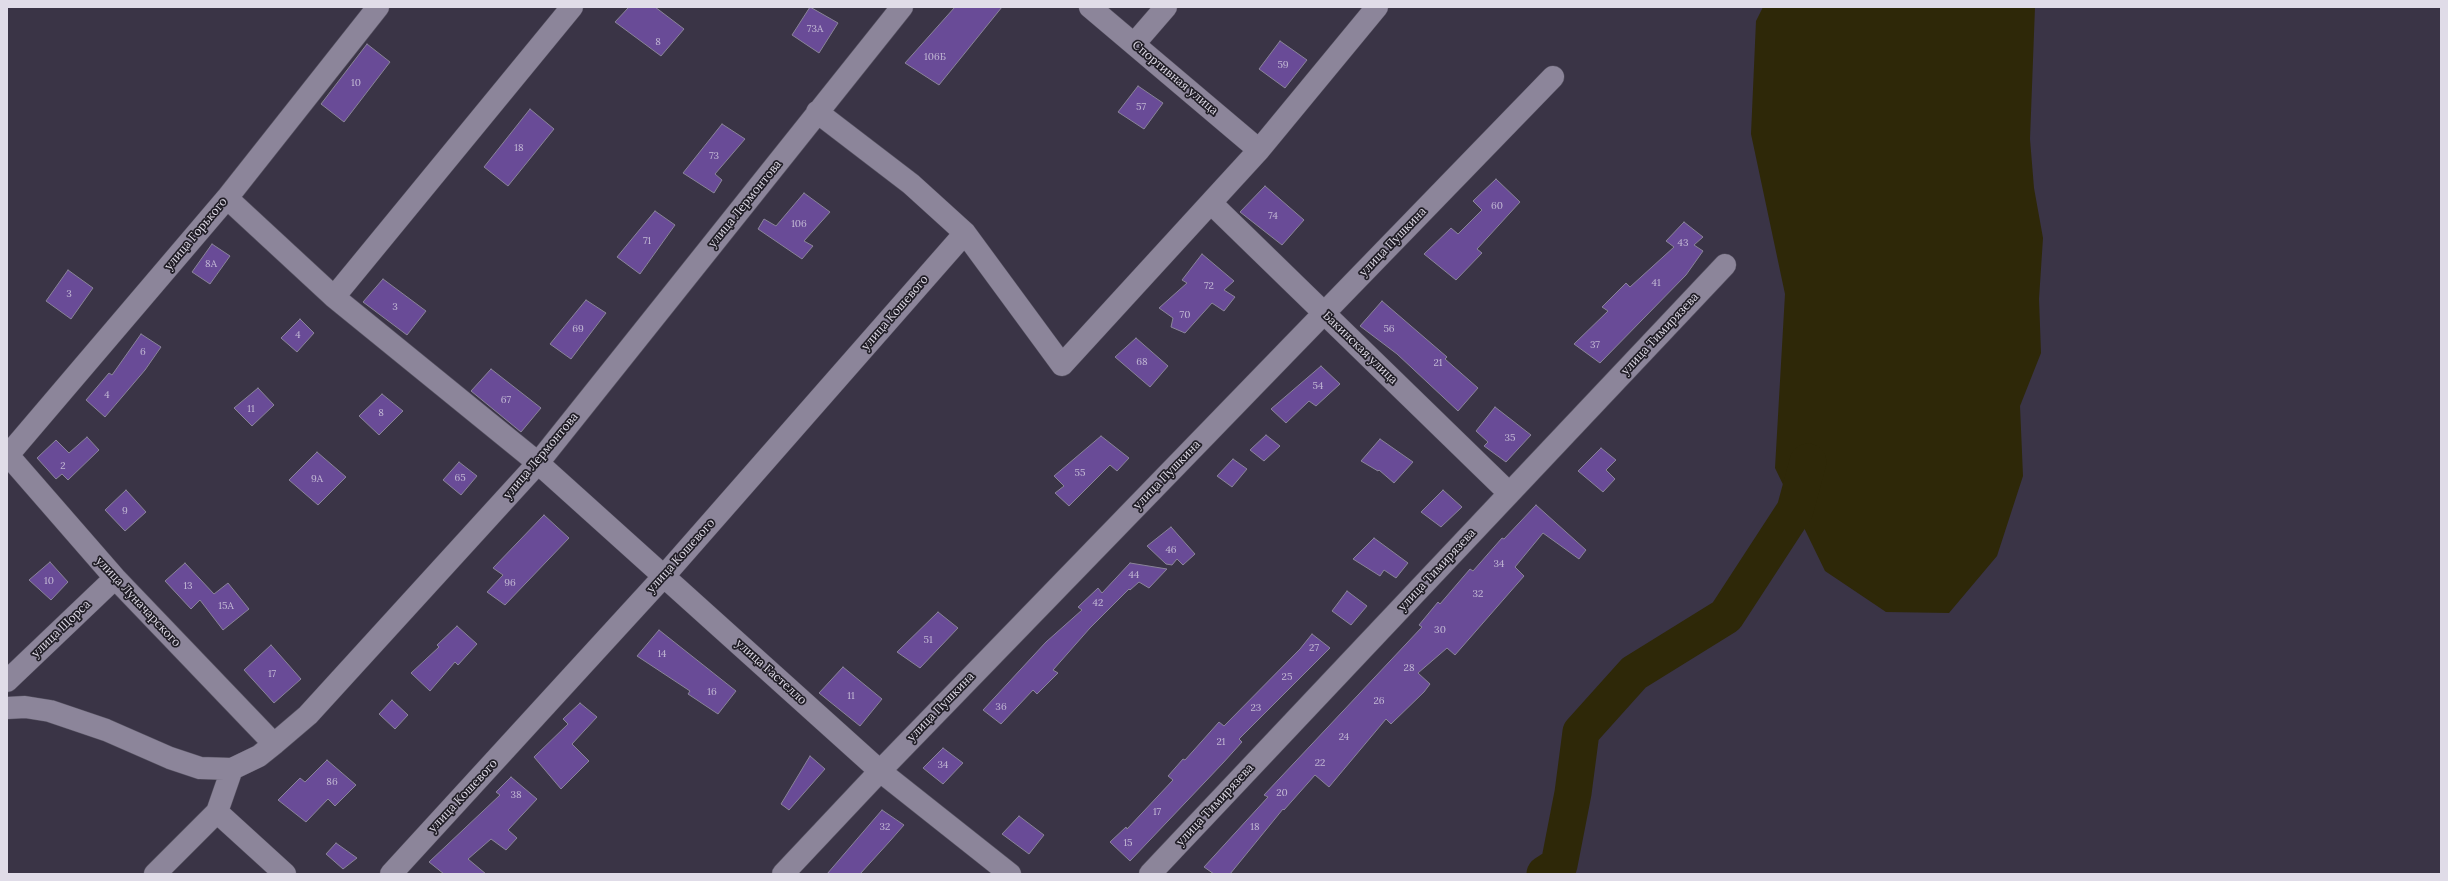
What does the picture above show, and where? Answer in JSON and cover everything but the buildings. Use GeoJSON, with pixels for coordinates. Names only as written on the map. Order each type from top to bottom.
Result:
{"type":"FeatureCollection","features":[{"type":"Feature","properties":{"kind":"street","name":"улица Горького"},"geometry":{"type":"LineString","coordinates":[[7,454],[227,198],[378,7]]}},
{"type":"Feature","properties":{"kind":"street"},"geometry":{"type":"LineString","coordinates":[[334,297],[572,7]]}},
{"type":"Feature","properties":{"kind":"street","name":"улица Лермонтова"},"geometry":{"type":"LineString","coordinates":[[232,769],[259,756],[308,715],[538,462],[902,7]]}},
{"type":"Feature","properties":{"kind":"street","name":"Спортивная улица"},"geometry":{"type":"LineString","coordinates":[[1090,7],[1259,150]]}},
{"type":"Feature","properties":{"kind":"street"},"geometry":{"type":"LineString","coordinates":[[1134,44],[1166,7]]}},
{"type":"Feature","properties":{"kind":"street"},"geometry":{"type":"LineString","coordinates":[[817,112],[911,184],[965,233],[1062,365],[1259,150],[1377,7]]}},
{"type":"Feature","properties":{"kind":"street","name":"улица Пушкина"},"geometry":{"type":"LineString","coordinates":[[783,874],[880,770],[1553,77]]}},
{"type":"Feature","properties":{"kind":"street","name":"улица Гастелло"},"geometry":{"type":"LineString","coordinates":[[227,198],[334,297],[538,462],[880,770],[1010,874]]}},
{"type":"Feature","properties":{"kind":"street","name":"Бакинская улица"},"geometry":{"type":"LineString","coordinates":[[1211,203],[1509,494]]}},
{"type":"Feature","properties":{"kind":"street","name":"улица Кошевого"},"geometry":{"type":"LineString","coordinates":[[391,874],[664,576],[965,233]]}},
{"type":"Feature","properties":{"kind":"street","name":"улица Тимирязева"},"geometry":{"type":"LineString","coordinates":[[1150,874],[1725,265]]}},
{"type":"Feature","properties":{"kind":"street","name":"улица Луначарского"},"geometry":{"type":"LineString","coordinates":[[7,454],[115,578],[274,744]]}},
{"type":"Feature","properties":{"kind":"street","name":"улица Щорса"},"geometry":{"type":"LineString","coordinates":[[7,681],[115,578]]}},
{"type":"Feature","properties":{"kind":"street"},"geometry":{"type":"LineString","coordinates":[[7,708],[25,707],[50,711],[106,730],[170,758],[200,768],[232,769],[217,812],[155,874]]}},
{"type":"Feature","properties":{"kind":"street"},"geometry":{"type":"LineString","coordinates":[[217,812],[285,874]]}},
{"type":"Feature","properties":{"kind":"shaded area"},"geometry":{"type":"Polygon","coordinates":[[[1763,7],[2035,7],[2030,139],[2034,188],[2043,238],[2039,299],[2041,353],[2020,406],[2023,476],[1997,556],[1949,613],[1886,612],[1825,571],[1775,468],[1785,294],[1751,134],[1756,21],[1763,7]]]}},
{"type":"Feature","properties":{"kind":"waterway"},"geometry":{"type":"LineString","coordinates":[[1545,874],[1559,865],[1573,793],[1581,732],[1634,673],[1726,616],[1795,510],[1808,462]]}}]}
